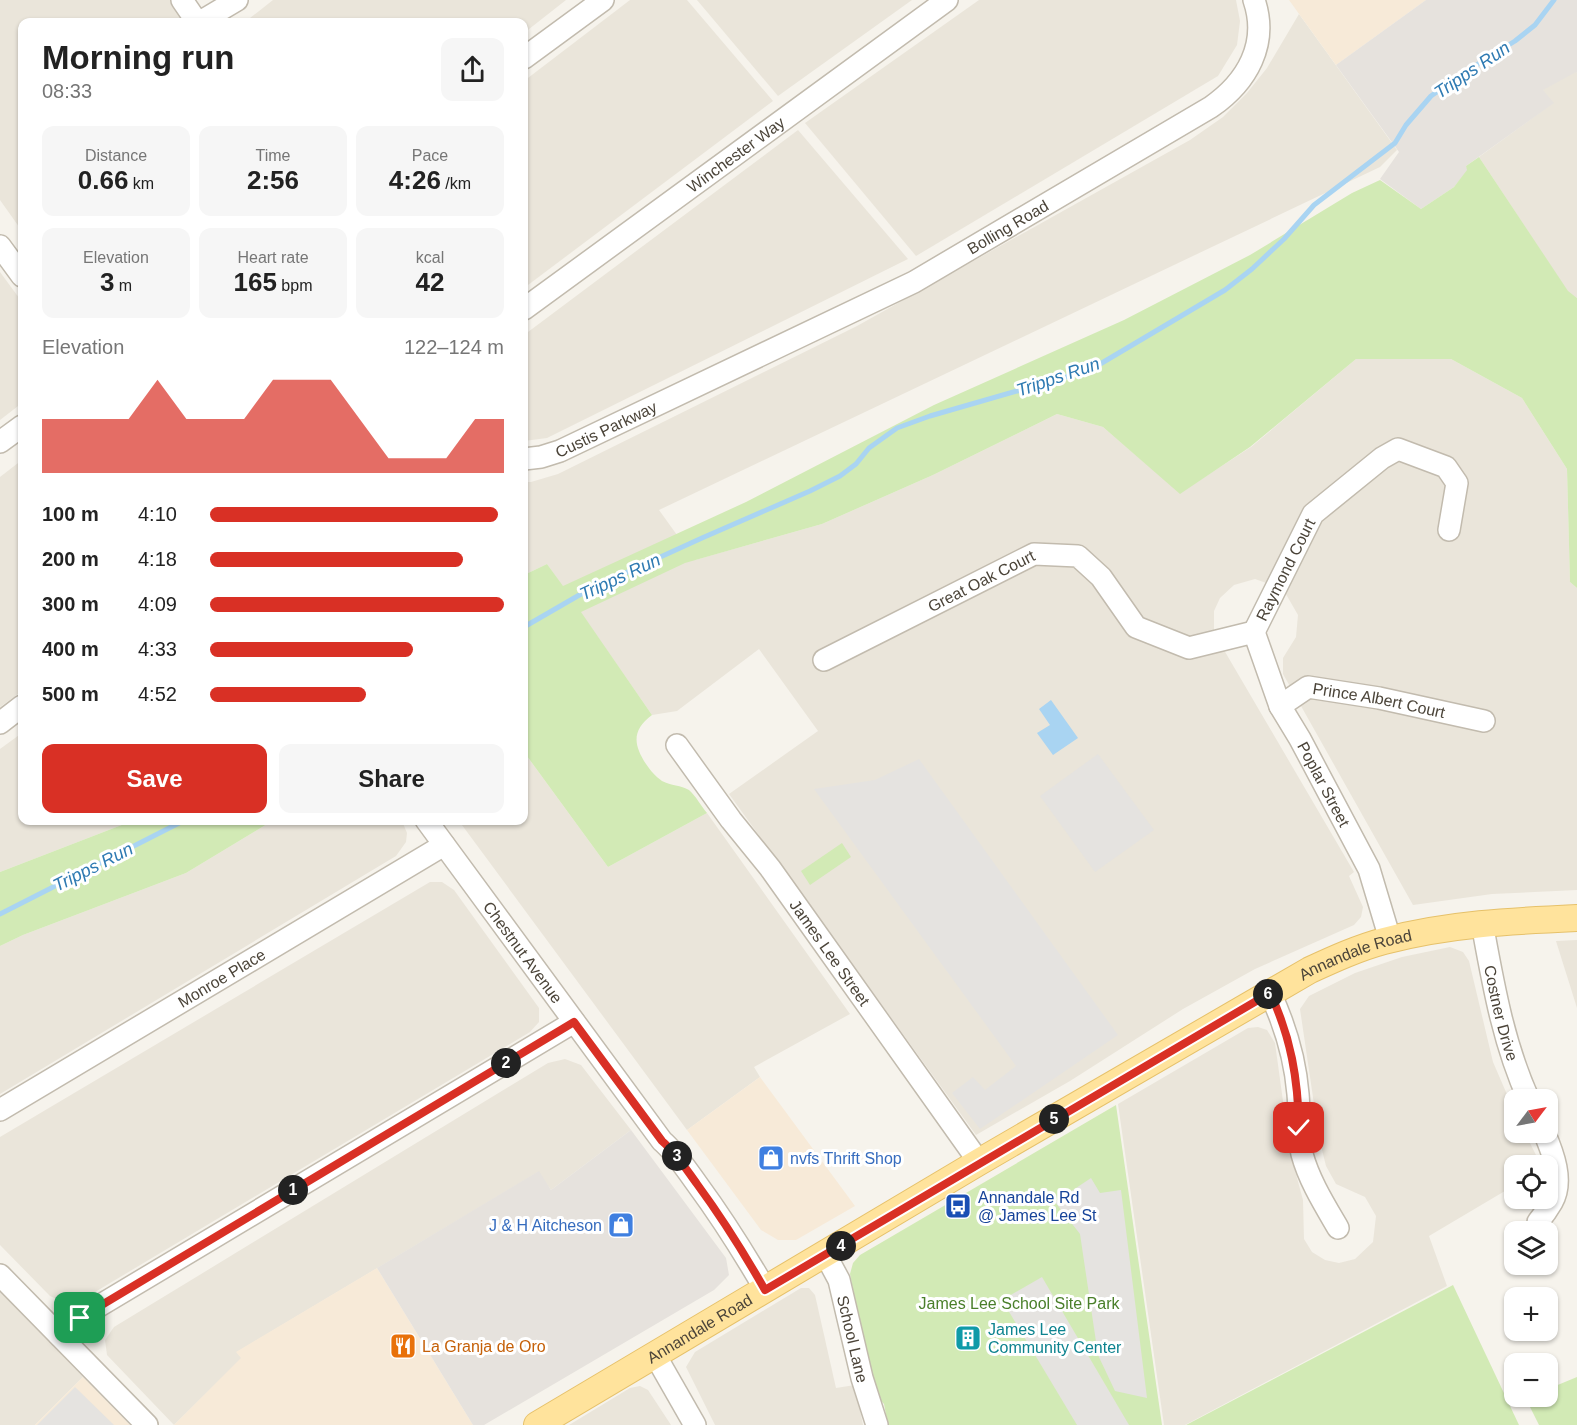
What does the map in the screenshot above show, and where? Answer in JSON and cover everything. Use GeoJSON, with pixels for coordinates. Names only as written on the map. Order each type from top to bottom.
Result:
{"type":"FeatureCollection","features":[{"type":"Feature","properties":{"kind":"main road","name":"Annandale Road"},"geometry":{"type":"LineString","coordinates":[[537,1425],[979,1162],[1310,970],[1390,939],[1435,929],[1482,923],[1577,918]]}},
{"type":"Feature","properties":{"kind":"street"},"geometry":{"type":"LineString","coordinates":[[182,0],[195,18]]}},
{"type":"Feature","properties":{"kind":"street"},"geometry":{"type":"LineString","coordinates":[[205,18],[236,0]]}},
{"type":"Feature","properties":{"kind":"street"},"geometry":{"type":"LineString","coordinates":[[528,55],[603,0]]}},
{"type":"Feature","properties":{"kind":"street","name":"Winchester Way"},"geometry":{"type":"LineString","coordinates":[[528,306],[948,0]]}},
{"type":"Feature","properties":{"kind":"street","name":"Bolling Road"},"geometry":{"type":"LineString","coordinates":[[687,389],[914,282],[1211,107],[1228,95],[1242,80],[1251,63],[1257,43],[1258,24],[1254,0]]}},
{"type":"Feature","properties":{"kind":"street"},"geometry":{"type":"LineString","coordinates":[[0,246],[18,271]]}},
{"type":"Feature","properties":{"kind":"street","name":"Custis Parkway"},"geometry":{"type":"LineString","coordinates":[[528,459],[560,451],[687,389]]}},
{"type":"Feature","properties":{"kind":"street"},"geometry":{"type":"LineString","coordinates":[[0,442],[18,429]]}},
{"type":"Feature","properties":{"kind":"street","name":"Raymond Court"},"geometry":{"type":"LineString","coordinates":[[1254,632],[1313,514],[1382,458],[1398,449],[1446,467],[1456,483],[1449,530]]}},
{"type":"Feature","properties":{"kind":"street","name":"Great Oak Court"},"geometry":{"type":"LineString","coordinates":[[824,660],[1034,554],[1078,556],[1101,577],[1136,627],[1189,648],[1254,632]]}},
{"type":"Feature","properties":{"kind":"street","name":"Poplar Street"},"geometry":{"type":"LineString","coordinates":[[1254,632],[1280,706],[1369,869],[1390,939]]}},
{"type":"Feature","properties":{"kind":"street","name":"Prince Albert Court"},"geometry":{"type":"LineString","coordinates":[[1280,706],[1308,687],[1379,698],[1484,721]]}},
{"type":"Feature","properties":{"kind":"street"},"geometry":{"type":"LineString","coordinates":[[0,723],[18,709]]}},
{"type":"Feature","properties":{"kind":"street","name":"James Lee Street"},"geometry":{"type":"LineString","coordinates":[[677,745],[731,820],[770,868],[979,1162]]}},
{"type":"Feature","properties":{"kind":"street","name":"Chestnut Avenue"},"geometry":{"type":"LineString","coordinates":[[430,825],[662,1141],[672,1149],[716,1210],[740,1245],[765,1290]]}},
{"type":"Feature","properties":{"kind":"street","name":"Monroe Place"},"geometry":{"type":"LineString","coordinates":[[0,1110],[444,845]]}},
{"type":"Feature","properties":{"kind":"street","name":"Costner Drive"},"geometry":{"type":"LineString","coordinates":[[1482,923],[1495,997],[1509,1052],[1524,1089]]}},
{"type":"Feature","properties":{"kind":"street"},"geometry":{"type":"LineString","coordinates":[[1270,993],[1290,1045],[1298,1094],[1301,1150],[1305,1167],[1338,1228]]}},
{"type":"Feature","properties":{"kind":"street"},"geometry":{"type":"LineString","coordinates":[[59,1335],[99,1306],[574,1022]]}},
{"type":"Feature","properties":{"kind":"street"},"geometry":{"type":"LineString","coordinates":[[1539,1221],[1554,1201],[1557,1185],[1557,1169],[1548,1143]]}},
{"type":"Feature","properties":{"kind":"street","name":"School Lane"},"geometry":{"type":"LineString","coordinates":[[825,1254],[839,1280],[862,1378],[877,1425]]}},
{"type":"Feature","properties":{"kind":"street"},"geometry":{"type":"LineString","coordinates":[[0,1275],[147,1425]]}},
{"type":"Feature","properties":{"kind":"street"},"geometry":{"type":"LineString","coordinates":[[655,1355],[695,1425]]}},
{"type":"Feature","properties":{"kind":"shaded area"},"geometry":{"type":"Polygon","coordinates":[[[0,0],[173,0],[183,18],[18,18],[18,225],[0,200],[0,0]]]}},
{"type":"Feature","properties":{"kind":"shaded area"},"geometry":{"type":"Polygon","coordinates":[[[273,0],[566,0],[528,30],[528,18],[250,18],[273,0]]]}},
{"type":"Feature","properties":{"kind":"shaded area"},"geometry":{"type":"Polygon","coordinates":[[[630,0],[687,0],[773,101],[528,285],[528,78],[630,0]]]}},
{"type":"Feature","properties":{"kind":"shaded area"},"geometry":{"type":"Polygon","coordinates":[[[697,0],[912,0],[778,96],[697,0]]]}},
{"type":"Feature","properties":{"kind":"shaded area"},"geometry":{"type":"Polygon","coordinates":[[[979,0],[1236,0],[1240,21],[1237,45],[1218,76],[916,256],[805,123],[979,0]]]}},
{"type":"Feature","properties":{"kind":"shaded area"},"geometry":{"type":"Polygon","coordinates":[[[1289,0],[1426,0],[1336,65],[1289,0]]]}},
{"type":"Feature","properties":{"kind":"shaded area"},"geometry":{"type":"Polygon","coordinates":[[[1426,0],[1577,0],[1577,73],[1543,90],[1554,103],[1466,166],[1468,170],[1454,187],[1421,209],[1380,179],[1399,152],[1336,65],[1426,0]]]}},
{"type":"Feature","properties":{"kind":"shaded area"},"geometry":{"type":"Polygon","coordinates":[[[1299,14],[1397,150],[1380,167],[659,510],[695,560],[822,524],[933,475],[1057,414],[1103,427],[1180,493],[1251,447],[1356,359],[1451,359],[1522,398],[1567,469],[1570,582],[1577,588],[1577,890],[1492,894],[1413,905],[1283,674],[1283,658],[1296,637],[1298,615],[1283,589],[1255,579],[1234,585],[1220,598],[1214,611],[1214,633],[1354,872],[1349,876],[1363,907],[1361,917],[1354,925],[1255,969],[1183,1009],[1070,1081],[976,1135],[729,794],[818,731],[759,649],[677,711],[652,715],[547,564],[528,573],[528,482],[558,474],[857,326],[1190,140],[1223,117],[1247,93],[1267,68],[1299,14]]]}},
{"type":"Feature","properties":{"kind":"shaded area"},"geometry":{"type":"Polygon","coordinates":[[[1576,71],[1577,298],[1568,292],[1479,157],[1553,103],[1542,90],[1576,71]]]}},
{"type":"Feature","properties":{"kind":"shaded area"},"geometry":{"type":"Polygon","coordinates":[[[798,130],[908,259],[547,438],[528,440],[528,332],[798,130]]]}},
{"type":"Feature","properties":{"kind":"shaded area"},"geometry":{"type":"Polygon","coordinates":[[[0,272],[18,297],[18,406],[0,420],[0,272]]]}},
{"type":"Feature","properties":{"kind":"shaded area"},"geometry":{"type":"Polygon","coordinates":[[[18,463],[18,694],[0,707],[0,477],[18,463]]]}},
{"type":"Feature","properties":{"kind":"shaded area"},"geometry":{"type":"Polygon","coordinates":[[[18,736],[18,825],[122,825],[0,872],[0,749],[18,736]]]}},
{"type":"Feature","properties":{"kind":"shaded area"},"geometry":{"type":"Polygon","coordinates":[[[1098,754],[1154,830],[1095,872],[1040,796],[1098,754]]]}},
{"type":"Feature","properties":{"kind":"shaded area"},"geometry":{"type":"Polygon","coordinates":[[[528,757],[608,867],[707,813],[850,1014],[754,1067],[760,1077],[687,1130],[462,825],[528,825],[528,757]]]}},
{"type":"Feature","properties":{"kind":"shaded area"},"geometry":{"type":"Polygon","coordinates":[[[919,759],[1118,1035],[980,1129],[952,1093],[973,1077],[985,1090],[1016,1066],[814,789],[875,780],[919,759]]]}},
{"type":"Feature","properties":{"kind":"shaded area"},"geometry":{"type":"Polygon","coordinates":[[[265,825],[404,825],[407,833],[406,842],[396,856],[0,1094],[0,946],[23,935],[186,873],[265,825]]]}},
{"type":"Feature","properties":{"kind":"shaded area"},"geometry":{"type":"Polygon","coordinates":[[[430,882],[442,882],[454,890],[539,1008],[539,1022],[530,1032],[80,1301],[63,1302],[50,1296],[0,1245],[0,1137],[430,882]]]}},
{"type":"Feature","properties":{"kind":"shaded area"},"geometry":{"type":"Polygon","coordinates":[[[1577,940],[1577,1008],[1556,941],[1577,940]]]}},
{"type":"Feature","properties":{"kind":"shaded area"},"geometry":{"type":"Polygon","coordinates":[[[1450,947],[1463,952],[1469,961],[1493,1062],[1505,1089],[1504,1143],[1530,1143],[1536,1155],[1504,1155],[1504,1192],[1429,1236],[1447,1286],[1185,1425],[1164,1425],[1118,1104],[1248,1028],[1258,1027],[1267,1030],[1275,1043],[1290,1152],[1303,1200],[1304,1239],[1312,1252],[1325,1260],[1339,1263],[1355,1259],[1373,1242],[1376,1216],[1365,1197],[1336,1184],[1326,1166],[1319,1138],[1300,1009],[1309,996],[1355,973],[1402,957],[1450,947]]]}},
{"type":"Feature","properties":{"kind":"shaded area"},"geometry":{"type":"Polygon","coordinates":[[[565,1059],[581,1065],[631,1130],[551,1190],[538,1172],[237,1352],[242,1358],[174,1425],[107,1355],[105,1340],[114,1327],[548,1063],[565,1059]]]}},
{"type":"Feature","properties":{"kind":"shaded area"},"geometry":{"type":"Polygon","coordinates":[[[760,1077],[855,1206],[796,1240],[778,1240],[761,1230],[687,1130],[760,1077]]]}},
{"type":"Feature","properties":{"kind":"shaded area"},"geometry":{"type":"Polygon","coordinates":[[[631,1130],[726,1258],[729,1275],[714,1290],[484,1425],[473,1425],[377,1268],[539,1171],[551,1190],[631,1130]]]}},
{"type":"Feature","properties":{"kind":"shaded area"},"geometry":{"type":"Polygon","coordinates":[[[1091,1178],[1100,1193],[1121,1190],[1147,1398],[1115,1391],[1098,1355],[1080,1234],[1055,1202],[1091,1178]]]}},
{"type":"Feature","properties":{"kind":"shaded area"},"geometry":{"type":"Polygon","coordinates":[[[377,1268],[473,1425],[174,1425],[241,1358],[236,1352],[377,1268]]]}},
{"type":"Feature","properties":{"kind":"shaded area"},"geometry":{"type":"Polygon","coordinates":[[[1042,1277],[1129,1425],[1077,1425],[1002,1300],[1042,1277]]]}},
{"type":"Feature","properties":{"kind":"shaded area"},"geometry":{"type":"Polygon","coordinates":[[[801,1288],[809,1288],[815,1295],[836,1388],[855,1385],[863,1425],[715,1425],[686,1367],[695,1352],[801,1288]]]}},
{"type":"Feature","properties":{"kind":"shaded area"},"geometry":{"type":"Polygon","coordinates":[[[0,1292],[83,1377],[35,1425],[0,1425],[0,1292]]]}},
{"type":"Feature","properties":{"kind":"shaded area"},"geometry":{"type":"Polygon","coordinates":[[[83,1377],[130,1425],[35,1425],[83,1377]]]}},
{"type":"Feature","properties":{"kind":"shaded area"},"geometry":{"type":"Polygon","coordinates":[[[640,1386],[648,1390],[671,1425],[569,1425],[630,1388],[640,1386]]]}},
{"type":"Feature","properties":{"kind":"shaded area"},"geometry":{"type":"Polygon","coordinates":[[[75,1387],[114,1425],[37,1425],[75,1387]]]}},
{"type":"Feature","properties":{"kind":"green space"},"geometry":{"type":"Polygon","coordinates":[[[1479,157],[1568,291],[1577,298],[1577,588],[1570,582],[1567,469],[1522,398],[1451,359],[1356,359],[1250,447],[1180,494],[1103,427],[1057,414],[933,475],[822,524],[685,563],[581,612],[652,715],[641,726],[637,738],[639,750],[646,764],[662,781],[689,790],[707,813],[608,867],[528,757],[528,573],[547,564],[563,586],[746,502],[934,405],[1124,320],[1250,255],[1352,193],[1380,180],[1421,209],[1454,187],[1467,170],[1466,166],[1479,157]]]}},
{"type":"Feature","properties":{"kind":"green space"},"geometry":{"type":"Polygon","coordinates":[[[122,825],[265,825],[186,873],[23,935],[0,946],[0,872],[122,825]]]}},
{"type":"Feature","properties":{"kind":"green space"},"geometry":{"type":"Polygon","coordinates":[[[842,843],[851,857],[810,885],[801,871],[842,843]]]}},
{"type":"Feature","properties":{"kind":"green space","name":"James Lee School Site Park"},"geometry":{"type":"Polygon","coordinates":[[[1116,1105],[1162,1425],[888,1425],[884,1404],[876,1395],[871,1383],[850,1274],[853,1263],[860,1255],[1116,1105]]]}},
{"type":"Feature","properties":{"kind":"green space"},"geometry":{"type":"Polygon","coordinates":[[[1453,1285],[1504,1393],[1504,1407],[1511,1407],[1519,1425],[1186,1425],[1453,1285]]]}},
{"type":"Feature","properties":{"kind":"green space"},"geometry":{"type":"Polygon","coordinates":[[[1577,1377],[1577,1425],[1539,1425],[1530,1407],[1558,1407],[1558,1385],[1577,1377]]]}},
{"type":"Feature","properties":{"kind":"water"},"geometry":{"type":"Polygon","coordinates":[[[1051,700],[1078,738],[1053,755],[1037,733],[1050,725],[1039,709],[1051,700]]]}},
{"type":"Feature","properties":{"kind":"waterway","name":"Tripps Run"},"geometry":{"type":"LineString","coordinates":[[528,625],[588,590],[840,476],[856,464],[869,448],[897,428],[930,416],[1090,370],[1225,290],[1284,239],[1314,205],[1395,143],[1406,125],[1431,96],[1515,41],[1535,25],[1554,0]]}},
{"type":"Feature","properties":{"kind":"waterway","name":"Tripps Run"},"geometry":{"type":"LineString","coordinates":[[0,914],[175,825]]}},
{"type":"Feature","properties":{"kind":"place","name":"nvfs Thrift Shop"},"geometry":{"type":"Point","coordinates":[771,1158]}},
{"type":"Feature","properties":{"kind":"place","name":"Annandale Rd @ James Lee St"},"geometry":{"type":"Point","coordinates":[958,1206]}},
{"type":"Feature","properties":{"kind":"place","name":"J & H Aitcheson"},"geometry":{"type":"Point","coordinates":[621,1225]}},
{"type":"Feature","properties":{"kind":"place","name":"James Lee Community Center"},"geometry":{"type":"Point","coordinates":[968,1338]}},
{"type":"Feature","properties":{"kind":"place","name":"La Granja de Oro"},"geometry":{"type":"Point","coordinates":[403,1346]}},
{"type":"Feature","properties":{"kind":"route"},"geometry":{"type":"LineString","coordinates":[[80,1318],[574,1022],[716,1210],[740,1245],[765,1290],[979,1162],[1270,993],[1290,1045],[1298,1094],[1299,1128]]}}]}
